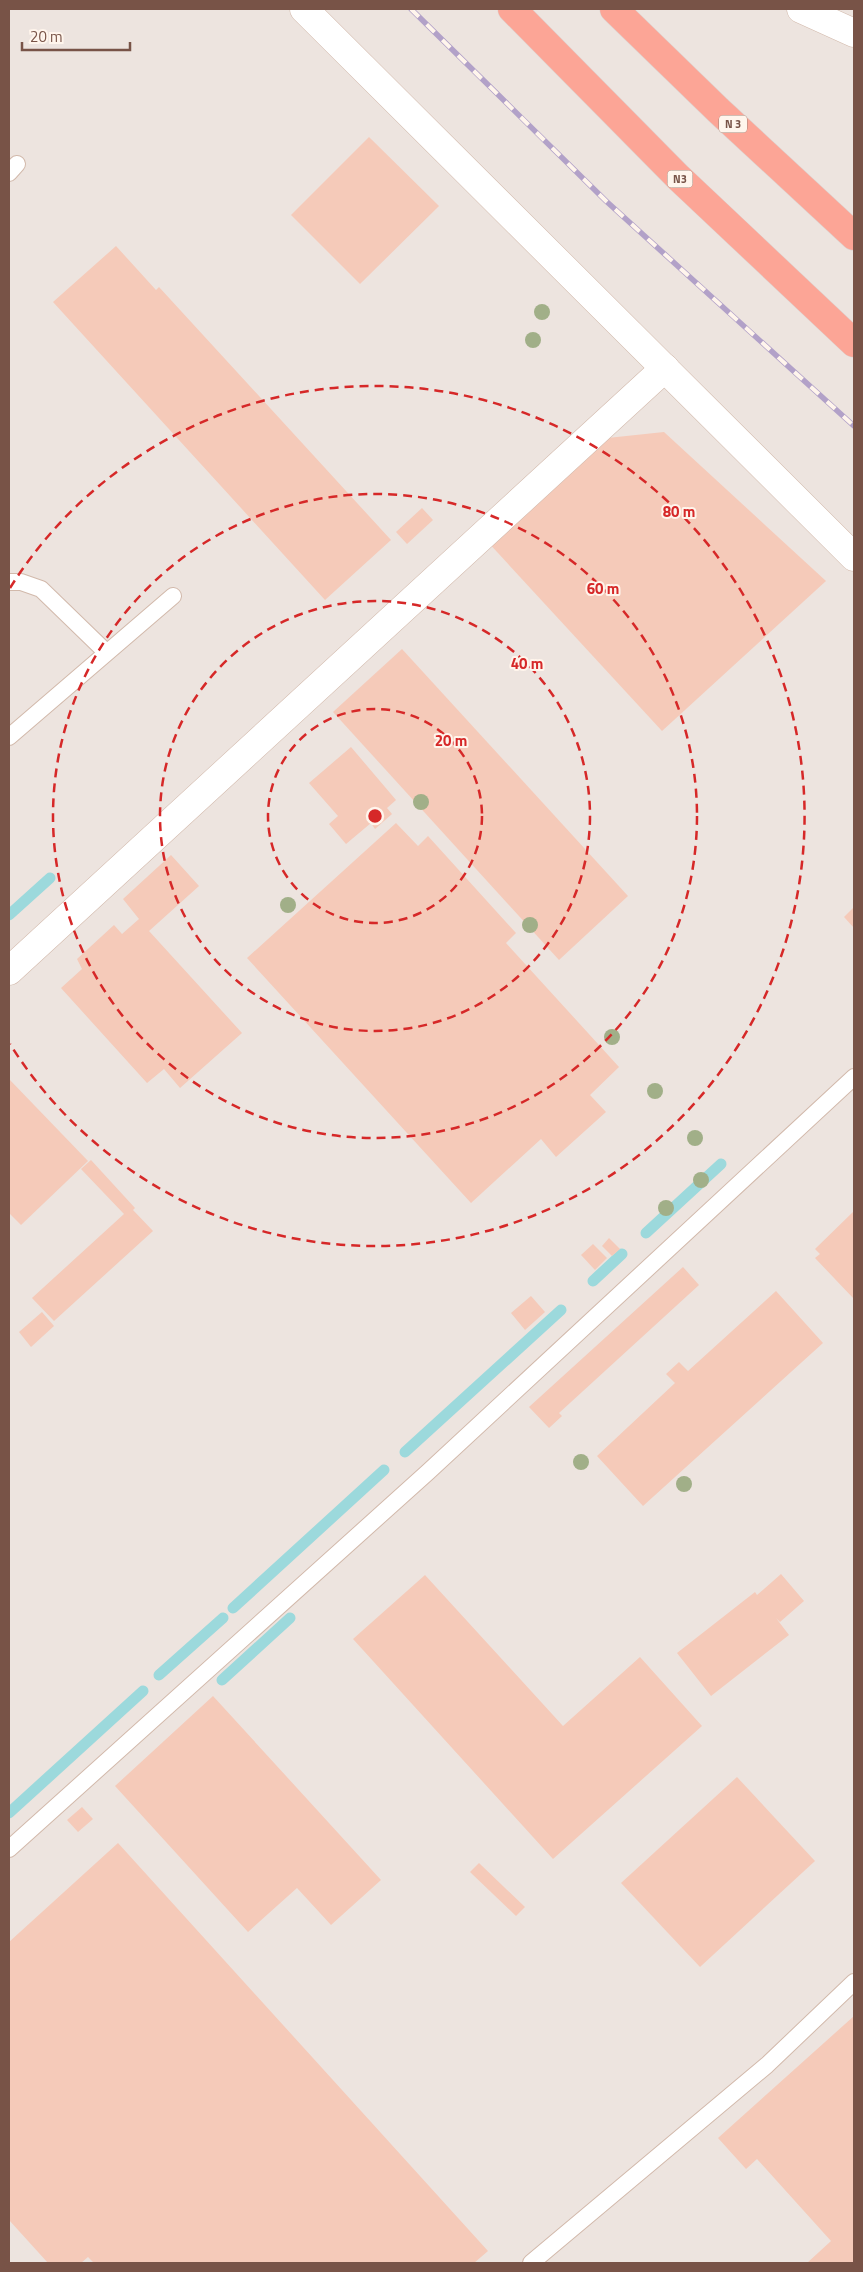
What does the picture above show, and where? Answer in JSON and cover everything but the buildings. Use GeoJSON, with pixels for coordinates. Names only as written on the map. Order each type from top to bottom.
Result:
{"type":"FeatureCollection","features":[{"type":"Feature","properties":{"kind":"highway","name":"N3"},"geometry":{"type":"LineString","coordinates":[[512,9],[678,177],[854,343]]}},
{"type":"Feature","properties":{"kind":"highway","name":"N 3"},"geometry":{"type":"LineString","coordinates":[[614,9],[718,110],[854,236]]}},
{"type":"Feature","properties":{"kind":"street"},"geometry":{"type":"LineString","coordinates":[[304,9],[854,557]]}},
{"type":"Feature","properties":{"kind":"street"},"geometry":{"type":"LineString","coordinates":[[801,9],[854,33]]}},
{"type":"Feature","properties":{"kind":"street"},"geometry":{"type":"LineString","coordinates":[[9,971],[665,368]]}},
{"type":"Feature","properties":{"kind":"lane"},"geometry":{"type":"LineString","coordinates":[[9,582],[21,582],[41,589],[106,652]]}},
{"type":"Feature","properties":{"kind":"lane"},"geometry":{"type":"LineString","coordinates":[[9,737],[173,596]]}},
{"type":"Feature","properties":{"kind":"lane"},"geometry":{"type":"LineString","coordinates":[[9,1849],[428,1472],[854,1077]]}},
{"type":"Feature","properties":{"kind":"lane"},"geometry":{"type":"LineString","coordinates":[[531,2263],[767,2065],[854,1982]]}},
{"type":"Feature","properties":{"kind":"shaded area"},"geometry":{"type":"Polygon","coordinates":[[[9,9],[854,9],[854,2263],[9,2263],[9,9]]]}},
{"type":"Feature","properties":{"kind":"waterway"},"geometry":{"type":"LineString","coordinates":[[9,915],[50,878]]}},
{"type":"Feature","properties":{"kind":"waterway"},"geometry":{"type":"LineString","coordinates":[[646,1233],[721,1164]]}},
{"type":"Feature","properties":{"kind":"waterway"},"geometry":{"type":"LineString","coordinates":[[593,1281],[622,1254]]}},
{"type":"Feature","properties":{"kind":"waterway"},"geometry":{"type":"LineString","coordinates":[[405,1452],[561,1310]]}},
{"type":"Feature","properties":{"kind":"waterway"},"geometry":{"type":"LineString","coordinates":[[233,1608],[384,1470]]}},
{"type":"Feature","properties":{"kind":"waterway"},"geometry":{"type":"LineString","coordinates":[[159,1675],[223,1618]]}},
{"type":"Feature","properties":{"kind":"waterway"},"geometry":{"type":"LineString","coordinates":[[222,1680],[290,1618]]}},
{"type":"Feature","properties":{"kind":"waterway"},"geometry":{"type":"LineString","coordinates":[[9,1813],[143,1691]]}},
{"type":"Feature","properties":{"kind":"railway"},"geometry":{"type":"LineString","coordinates":[[411,9],[606,201],[854,426]]}}]}
